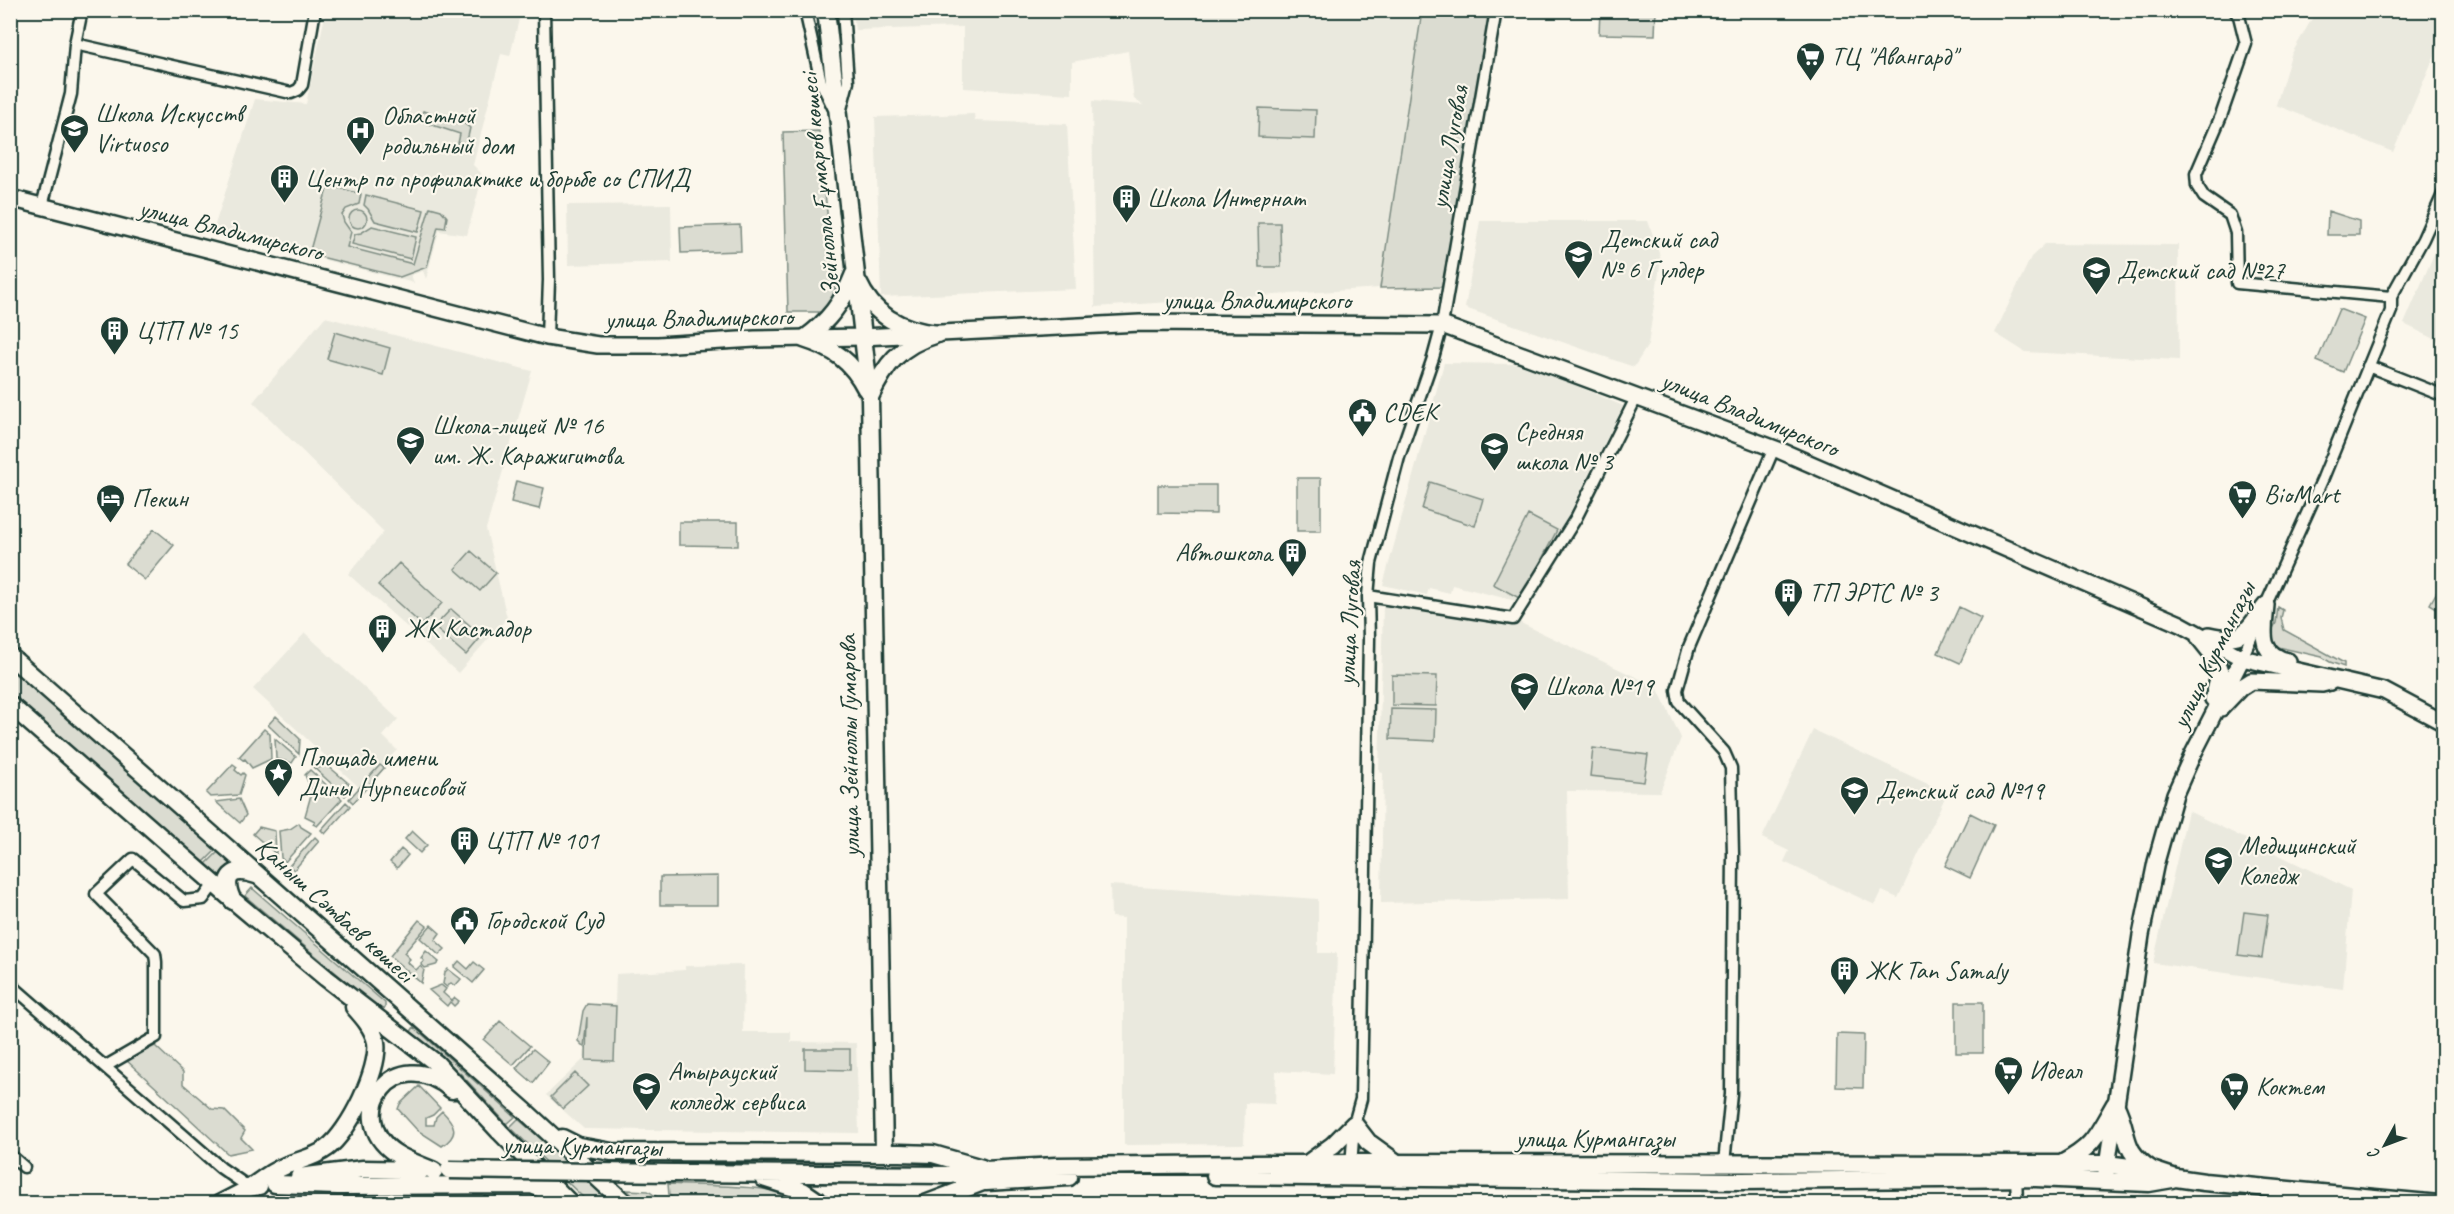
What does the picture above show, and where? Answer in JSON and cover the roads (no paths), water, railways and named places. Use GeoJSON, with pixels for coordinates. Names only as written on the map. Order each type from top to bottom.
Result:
{"type":"FeatureCollection","features":[{"type":"Feature","properties":{"kind":"main road","name":"Зейнолла Ғұмаров көшесі"},"geometry":{"type":"LineString","coordinates":[[826,10],[862,337]]}},
{"type":"Feature","properties":{"kind":"main road"},"geometry":{"type":"LineString","coordinates":[[855,273],[861,290],[884,316],[910,329],[938,334]]}},
{"type":"Feature","properties":{"kind":"main road"},"geometry":{"type":"LineString","coordinates":[[804,339],[822,326],[837,309],[855,273]]}},
{"type":"Feature","properties":{"kind":"main road"},"geometry":{"type":"LineString","coordinates":[[870,398],[880,375],[896,356],[923,339],[938,334]]}},
{"type":"Feature","properties":{"kind":"main road","name":"улица Зейноллы Гумарова"},"geometry":{"type":"LineString","coordinates":[[862,337],[870,398],[884,1153]]}},
{"type":"Feature","properties":{"kind":"main road"},"geometry":{"type":"LineString","coordinates":[[804,339],[825,345],[844,357],[859,375],[870,398]]}},
{"type":"Feature","properties":{"kind":"main road","name":"Қаныш Сәтбаев көшесі"},"geometry":{"type":"LineString","coordinates":[[10,656],[626,1203]]}},
{"type":"Feature","properties":{"kind":"main road","name":"Қаныш Сәтбаев көшесі"},"geometry":{"type":"LineString","coordinates":[[10,705],[214,885],[326,978],[436,1063],[500,1132],[571,1203]]}},
{"type":"Feature","properties":{"kind":"main road"},"geometry":{"type":"LineString","coordinates":[[234,901],[227,890],[227,882],[231,875],[238,871],[245,871],[257,875]]}},
{"type":"Feature","properties":{"kind":"main road"},"geometry":{"type":"LineString","coordinates":[[250,1188],[273,1172],[317,1155],[329,1147],[348,1125],[367,1083],[377,1054],[375,1039],[361,1015],[326,978]]}},
{"type":"Feature","properties":{"kind":"main road"},"geometry":{"type":"LineString","coordinates":[[376,1015],[386,1013],[393,1004],[392,995]]}},
{"type":"Feature","properties":{"kind":"main road"},"geometry":{"type":"LineString","coordinates":[[441,1170],[394,1152],[382,1140],[375,1128],[373,1113],[376,1098],[383,1086],[393,1079],[408,1074],[422,1073],[436,1078],[500,1132]]}},
{"type":"Feature","properties":{"kind":"main road"},"geometry":{"type":"LineString","coordinates":[[2058,1165],[2075,1157],[2095,1140],[2115,1104]]}},
{"type":"Feature","properties":{"kind":"main road"},"geometry":{"type":"LineString","coordinates":[[2115,1104],[2125,1128],[2129,1149],[2140,1162],[2152,1170]]}},
{"type":"Feature","properties":{"kind":"main road"},"geometry":{"type":"LineString","coordinates":[[1307,1164],[1333,1145],[1354,1124],[1368,1142],[1397,1163]]}},
{"type":"Feature","properties":{"kind":"main road"},"geometry":{"type":"LineString","coordinates":[[545,1129],[578,1146],[612,1152],[933,1154],[987,1176]]}},
{"type":"Feature","properties":{"kind":"main road","name":"улица Курмангазы"},"geometry":{"type":"LineString","coordinates":[[1253,1171],[1307,1164],[1351,1171],[1397,1163],[1724,1163],[2015,1171],[2152,1170],[2176,1178],[2366,1200],[2439,1203]]}},
{"type":"Feature","properties":{"kind":"main road","name":"улица Курмангазы"},"geometry":{"type":"LineString","coordinates":[[219,1203],[250,1188],[292,1178],[363,1169],[951,1175],[967,1181],[987,1176],[1166,1171],[1351,1171],[1742,1181],[2015,1171],[2058,1165],[2106,1172],[2149,1182],[2176,1178]]}},
{"type":"Feature","properties":{"kind":"main road"},"geometry":{"type":"LineString","coordinates":[[745,1173],[803,1191],[822,1203]]}},
{"type":"Feature","properties":{"kind":"main road"},"geometry":{"type":"LineString","coordinates":[[925,1203],[987,1176]]}},
{"type":"Feature","properties":{"kind":"main road"},"geometry":{"type":"LineString","coordinates":[[274,1184],[532,1185],[571,1203]]}},
{"type":"Feature","properties":{"kind":"street"},"geometry":{"type":"LineString","coordinates":[[42,206],[70,94],[75,44],[82,10]]}},
{"type":"Feature","properties":{"kind":"street"},"geometry":{"type":"LineString","coordinates":[[75,44],[291,93],[302,85],[315,10]]}},
{"type":"Feature","properties":{"kind":"street"},"geometry":{"type":"LineString","coordinates":[[544,10],[549,280],[547,337]]}},
{"type":"Feature","properties":{"kind":"street"},"geometry":{"type":"LineString","coordinates":[[805,10],[821,82],[839,118]]}},
{"type":"Feature","properties":{"kind":"street"},"geometry":{"type":"LineString","coordinates":[[839,118],[848,81],[843,10]]}},
{"type":"Feature","properties":{"kind":"street","name":"улица Луговая"},"geometry":{"type":"LineString","coordinates":[[1351,1171],[1354,1124],[1361,1099],[1368,596],[1371,563],[1399,457],[1442,325],[1496,10]]}},
{"type":"Feature","properties":{"kind":"street"},"geometry":{"type":"LineString","coordinates":[[2234,10],[2239,16],[2246,44],[2221,116],[2196,174],[2197,186],[2204,197],[2230,215],[2236,233],[2236,283],[2391,297]]}},
{"type":"Feature","properties":{"kind":"street","name":"улица Курмангазы"},"geometry":{"type":"LineString","coordinates":[[2106,1172],[2140,934],[2156,862],[2175,794],[2210,717],[2242,658],[2323,478],[2391,311],[2391,297],[2423,239],[2444,192]]}},
{"type":"Feature","properties":{"kind":"street","name":"улица Владимирского"},"geometry":{"type":"LineString","coordinates":[[10,198],[547,337],[610,345],[938,334],[1140,323],[1442,325],[1774,448],[2194,631],[2242,658],[2384,691],[2444,723]]}},
{"type":"Feature","properties":{"kind":"street"},"geometry":{"type":"LineString","coordinates":[[2368,366],[2444,396]]}},
{"type":"Feature","properties":{"kind":"street"},"geometry":{"type":"LineString","coordinates":[[1368,596],[1513,619],[1576,518],[1637,396]]}},
{"type":"Feature","properties":{"kind":"street"},"geometry":{"type":"LineString","coordinates":[[1724,1163],[1731,1094],[1733,854],[1731,768],[1724,752],[1679,702],[1677,690],[1689,648],[1774,448]]}},
{"type":"Feature","properties":{"kind":"street"},"geometry":{"type":"LineString","coordinates":[[2194,631],[2228,639],[2243,634],[2266,605]]}},
{"type":"Feature","properties":{"kind":"street"},"geometry":{"type":"LineString","coordinates":[[2266,605],[2264,633],[2266,647],[2276,658],[2325,671],[2338,679]]}},
{"type":"Feature","properties":{"kind":"street"},"geometry":{"type":"LineString","coordinates":[[2194,631],[2215,658],[2220,672],[2210,717]]}},
{"type":"Feature","properties":{"kind":"street"},"geometry":{"type":"LineString","coordinates":[[2210,717],[2223,707],[2240,687],[2251,681],[2322,684],[2338,679]]}},
{"type":"Feature","properties":{"kind":"street"},"geometry":{"type":"LineString","coordinates":[[106,1066],[156,1037],[156,962],[155,954],[96,894],[132,860],[184,901],[203,898],[214,885]]}},
{"type":"Feature","properties":{"kind":"street"},"geometry":{"type":"LineString","coordinates":[[10,984],[221,1168],[250,1188]]}},
{"type":"Feature","properties":{"kind":"street"},"geometry":{"type":"LineString","coordinates":[[10,1155],[24,1167]]}},
{"type":"Feature","properties":{"kind":"street"},"geometry":{"type":"LineString","coordinates":[[2015,1171],[2017,1203]]}},
{"type":"Feature","properties":{"kind":"place","name":"ТЦ \"Авангард\""},"geometry":{"type":"Point","coordinates":[1810,82]}},
{"type":"Feature","properties":{"kind":"place","name":"Школа Искусств Virtuoso"},"geometry":{"type":"Point","coordinates":[74,154]}},
{"type":"Feature","properties":{"kind":"place","name":"Областной родильный дом"},"geometry":{"type":"Point","coordinates":[361,156]}},
{"type":"Feature","properties":{"kind":"place","name":"Центр по профилактике и борьбе со СПИД"},"geometry":{"type":"Point","coordinates":[284,204]}},
{"type":"Feature","properties":{"kind":"place","name":"Школа Интернат"},"geometry":{"type":"Point","coordinates":[1126,224]}},
{"type":"Feature","properties":{"kind":"place","name":"Детский сад № 6 Гүлдер"},"geometry":{"type":"Point","coordinates":[1579,280]}},
{"type":"Feature","properties":{"kind":"place","name":"Детский сад №27"},"geometry":{"type":"Point","coordinates":[2096,296]}},
{"type":"Feature","properties":{"kind":"place","name":"ЦТП № 15"},"geometry":{"type":"Point","coordinates":[115,356]}},
{"type":"Feature","properties":{"kind":"place","name":"CDEK"},"geometry":{"type":"Point","coordinates":[1362,438]}},
{"type":"Feature","properties":{"kind":"place","name":"Школа-лицей № 16 им. Ж. Каражигитова"},"geometry":{"type":"Point","coordinates":[411,466]}},
{"type":"Feature","properties":{"kind":"place","name":"Средняя школа № 3"},"geometry":{"type":"Point","coordinates":[1494,472]}},
{"type":"Feature","properties":{"kind":"place","name":"BioMart"},"geometry":{"type":"Point","coordinates":[2243,520]}},
{"type":"Feature","properties":{"kind":"place","name":"Пекин"},"geometry":{"type":"Point","coordinates":[111,524]}},
{"type":"Feature","properties":{"kind":"place","name":"Автошкола"},"geometry":{"type":"Point","coordinates":[1293,578]}},
{"type":"Feature","properties":{"kind":"place","name":"ТП ЭРТС № 3"},"geometry":{"type":"Point","coordinates":[1788,618]}},
{"type":"Feature","properties":{"kind":"place","name":"ЖК Кастадор"},"geometry":{"type":"Point","coordinates":[383,654]}},
{"type":"Feature","properties":{"kind":"place","name":"Школа №19"},"geometry":{"type":"Point","coordinates":[1524,712]}},
{"type":"Feature","properties":{"kind":"place","name":"Площадь имени Дины Нурпеисовой"},"geometry":{"type":"Point","coordinates":[278,798]}},
{"type":"Feature","properties":{"kind":"place","name":"Детский сад №19"},"geometry":{"type":"Point","coordinates":[1855,816]}},
{"type":"Feature","properties":{"kind":"place","name":"ЦТП № 101"},"geometry":{"type":"Point","coordinates":[464,866]}},
{"type":"Feature","properties":{"kind":"place","name":"Медицинский Коледж"},"geometry":{"type":"Point","coordinates":[2218,886]}},
{"type":"Feature","properties":{"kind":"place","name":"Городской Суд"},"geometry":{"type":"Point","coordinates":[465,946]}},
{"type":"Feature","properties":{"kind":"place","name":"ЖК Tan Samaly"},"geometry":{"type":"Point","coordinates":[1844,996]}},
{"type":"Feature","properties":{"kind":"place","name":"Идеал"},"geometry":{"type":"Point","coordinates":[2008,1096]}},
{"type":"Feature","properties":{"kind":"place","name":"Атырауский колледж сервиса"},"geometry":{"type":"Point","coordinates":[647,1112]}},
{"type":"Feature","properties":{"kind":"place","name":"Коктем"},"geometry":{"type":"Point","coordinates":[2235,1112]}}]}
